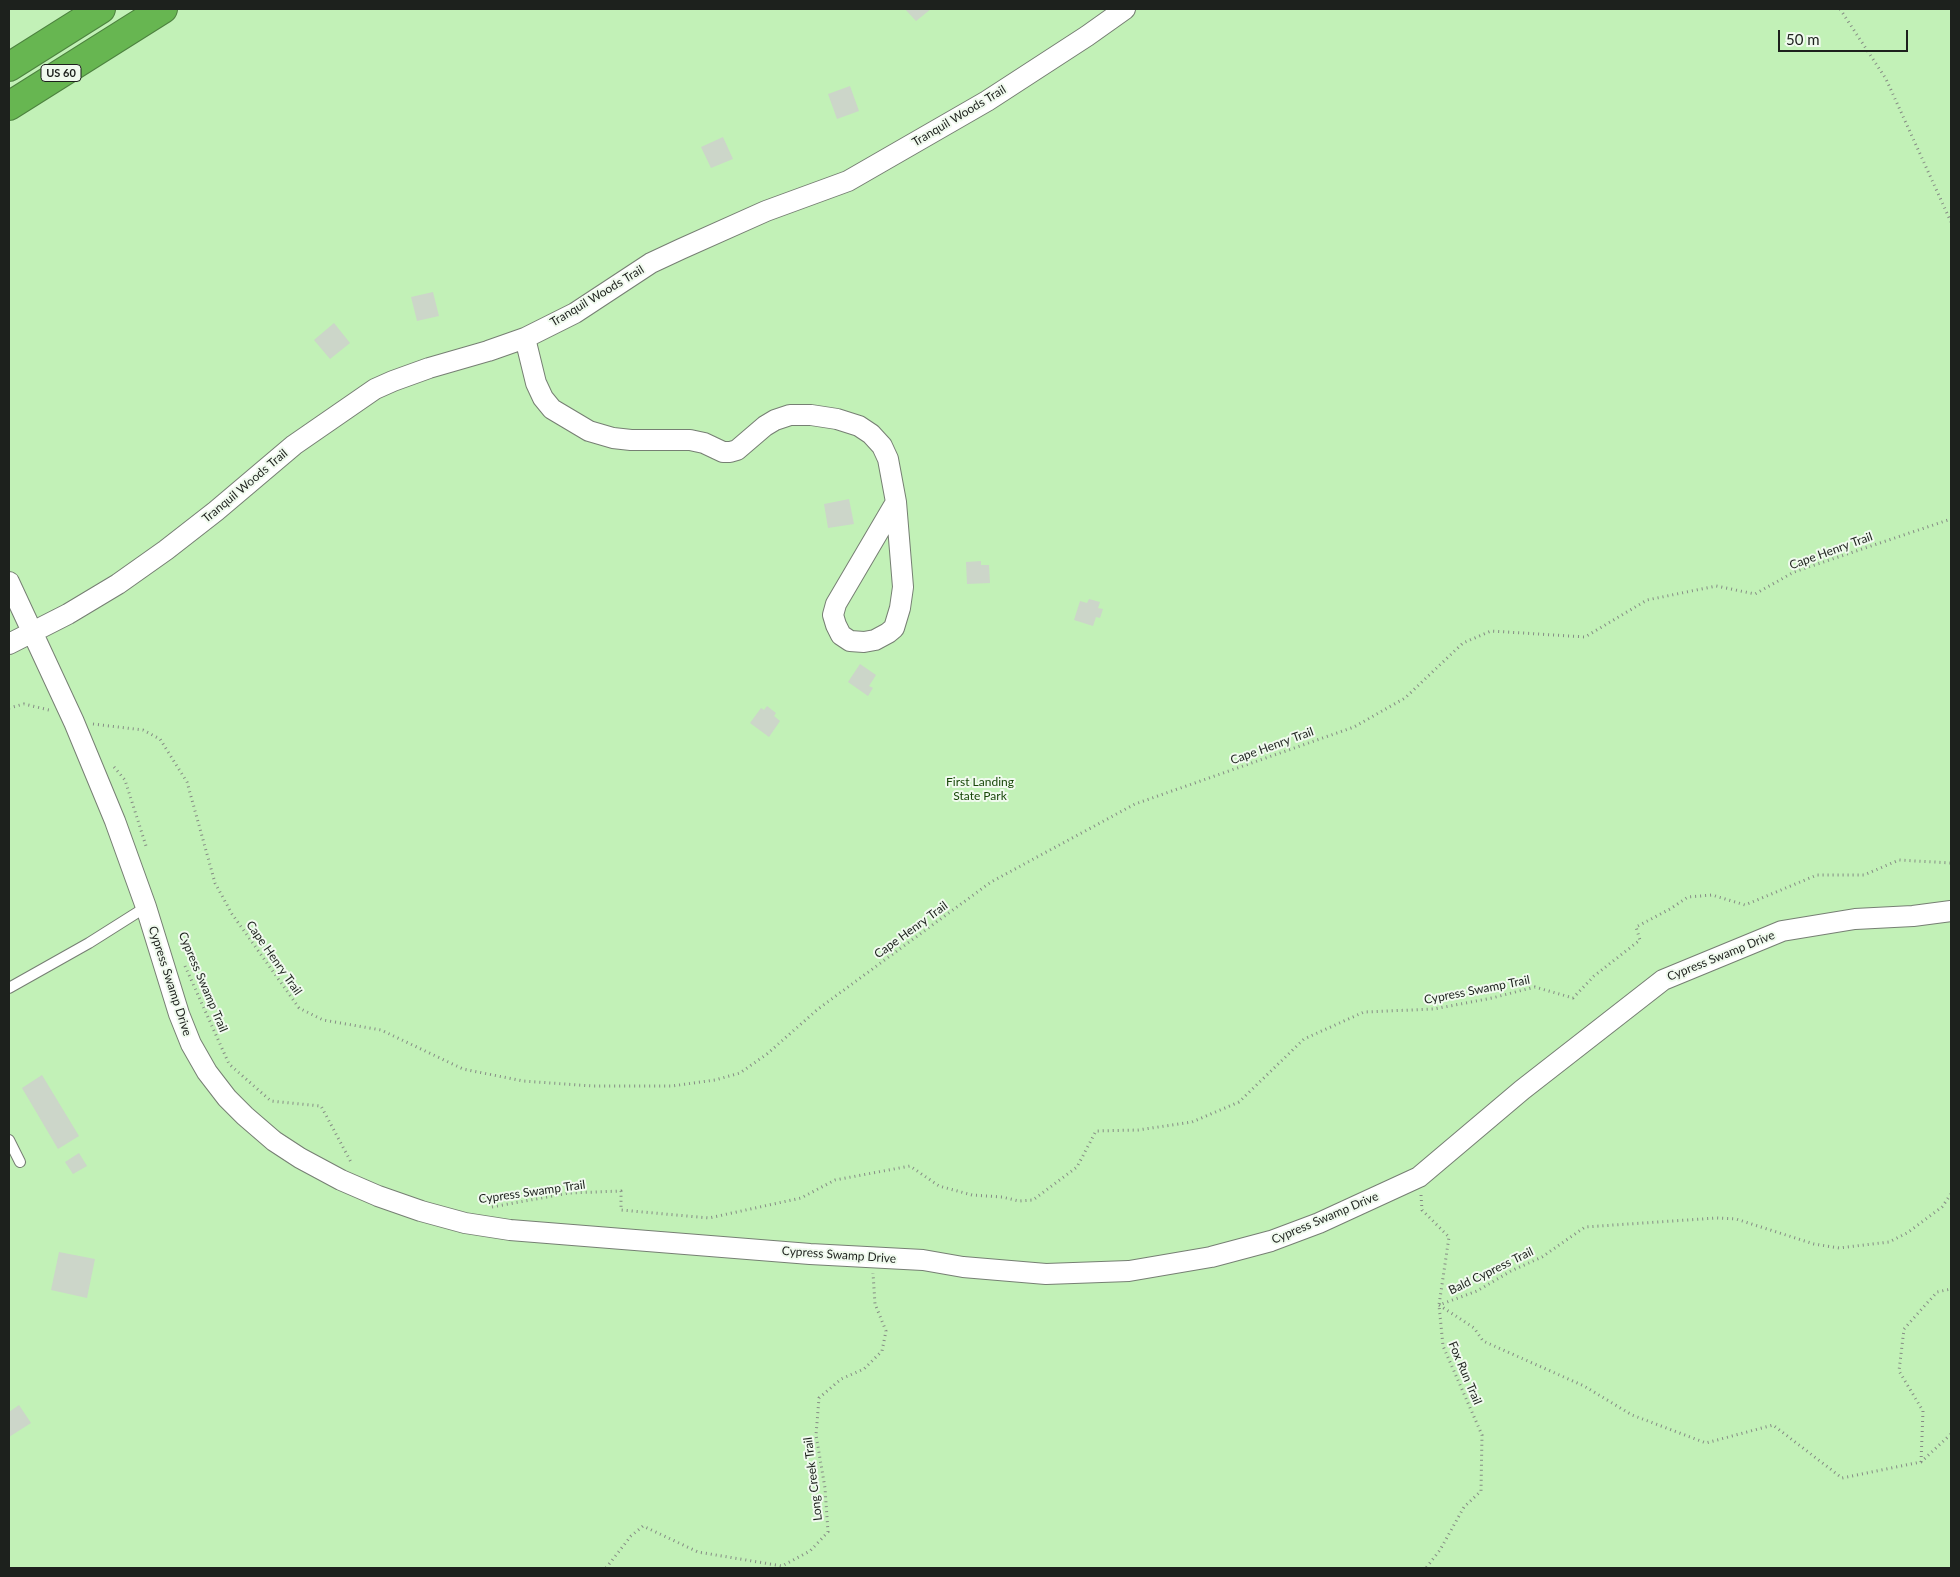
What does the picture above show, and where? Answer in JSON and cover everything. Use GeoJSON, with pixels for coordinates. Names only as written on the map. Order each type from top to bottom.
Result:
{"type":"FeatureCollection","features":[{"type":"Feature","properties":{"kind":"highway","name":"US 60"},"geometry":{"type":"LineString","coordinates":[[9,67],[101,9]]}},
{"type":"Feature","properties":{"kind":"highway","name":"US 60"},"geometry":{"type":"LineString","coordinates":[[9,106],[163,9]]}},
{"type":"Feature","properties":{"kind":"street","name":"Tranquil Woods Trail"},"geometry":{"type":"LineString","coordinates":[[9,644],[118,584],[166,550],[294,445],[375,389],[428,368],[525,338],[575,313],[651,263],[766,211],[848,181],[986,101],[1087,36],[1125,9]]}},
{"type":"Feature","properties":{"kind":"street"},"geometry":{"type":"LineString","coordinates":[[525,338],[536,383],[543,398],[552,409],[589,431],[613,438],[632,440],[690,440],[730,452],[737,450],[775,420],[790,415],[811,415],[837,419],[859,426],[871,434],[882,446],[888,459],[896,502],[903,587],[900,608],[894,628],[875,640],[864,642],[850,641],[841,635],[836,625],[834,615],[836,604],[896,502]]}},
{"type":"Feature","properties":{"kind":"street","name":"Cypress Swamp Drive"},"geometry":{"type":"LineString","coordinates":[[9,582],[74,722],[115,820],[146,907],[179,1014],[191,1044],[207,1072],[233,1104],[274,1141],[340,1180],[421,1211],[465,1222],[510,1230],[872,1258],[923,1260],[964,1267],[1046,1274],[1104,1273],[1170,1265],[1211,1257],[1271,1241],[1319,1223],[1419,1177],[1522,1090],[1663,980],[1782,931],[1855,919],[1913,916],[1951,911]]}},
{"type":"Feature","properties":{"kind":"lane"},"geometry":{"type":"LineString","coordinates":[[9,988],[89,943],[146,907]]}},
{"type":"Feature","properties":{"kind":"lane"},"geometry":{"type":"LineString","coordinates":[[9,1140],[20,1162]]}},
{"type":"Feature","properties":{"kind":"path"},"geometry":{"type":"LineString","coordinates":[[1840,9],[1886,79],[1951,222]]}},
{"type":"Feature","properties":{"kind":"path","name":"Cape Henry Trail"},"geometry":{"type":"LineString","coordinates":[[9,708],[24,704],[48,709],[74,722],[143,730],[160,739],[187,782],[215,883],[232,914],[299,1008],[322,1020],[381,1030],[463,1069],[533,1082],[592,1086],[672,1086],[715,1080],[740,1073],[767,1054],[818,1009],[991,882],[1136,804],[1354,726],[1405,698],[1463,642],[1491,631],[1586,636],[1647,600],[1716,586],[1755,594],[1794,572],[1951,519]]}},
{"type":"Feature","properties":{"kind":"path"},"geometry":{"type":"LineString","coordinates":[[112,765],[125,780],[148,855]]}},
{"type":"Feature","properties":{"kind":"path","name":"Cypress Swamp Trail"},"geometry":{"type":"LineString","coordinates":[[490,1208],[569,1193],[621,1192],[621,1210],[709,1218],[801,1198],[835,1180],[910,1166],[939,1186],[972,1195],[1002,1197],[1019,1201],[1033,1200],[1077,1167],[1096,1131],[1138,1130],[1192,1122],[1239,1102],[1304,1038],[1364,1012],[1434,1009],[1535,987],[1573,998],[1594,976],[1640,940],[1636,927],[1688,897],[1712,895],[1745,905],[1817,875],[1864,875],[1900,860],[1951,863]]}},
{"type":"Feature","properties":{"kind":"path","name":"Cypress Swamp Trail"},"geometry":{"type":"LineString","coordinates":[[181,957],[229,1064],[271,1101],[321,1106],[355,1170]]}},
{"type":"Feature","properties":{"kind":"path","name":"Fox Run Trail"},"geometry":{"type":"LineString","coordinates":[[1419,1177],[1422,1210],[1449,1237],[1439,1305],[1443,1346],[1482,1435],[1481,1491],[1464,1507],[1440,1550],[1426,1568]]}},
{"type":"Feature","properties":{"kind":"path","name":"Bald Cypress Trail"},"geometry":{"type":"LineString","coordinates":[[1439,1305],[1476,1291],[1511,1271],[1542,1257],[1585,1227],[1716,1218],[1736,1219],[1814,1244],[1839,1248],[1889,1242],[1907,1234],[1942,1207],[1951,1194]]}},
{"type":"Feature","properties":{"kind":"path","name":"Long Creek Trail"},"geometry":{"type":"LineString","coordinates":[[606,1568],[631,1536],[644,1526],[698,1552],[782,1566],[810,1551],[828,1532],[825,1488],[816,1435],[819,1398],[841,1379],[864,1369],[882,1351],[886,1331],[875,1304],[872,1258]]}},
{"type":"Feature","properties":{"kind":"path"},"geometry":{"type":"LineString","coordinates":[[1920,1462],[1923,1412],[1900,1371],[1904,1329],[1937,1292],[1951,1289]]}},
{"type":"Feature","properties":{"kind":"path","name":"Bald Cypress Trail"},"geometry":{"type":"LineString","coordinates":[[1439,1305],[1474,1328],[1483,1341],[1584,1386],[1632,1415],[1706,1442],[1773,1425],[1842,1478],[1920,1462]]}},
{"type":"Feature","properties":{"kind":"path"},"geometry":{"type":"LineString","coordinates":[[1920,1462],[1951,1434]]}},
{"type":"Feature","properties":{"kind":"green space","name":"First Landing State Park"},"geometry":{"type":"Polygon","coordinates":[[[9,9],[1951,9],[1951,1568],[9,1568],[9,9]]]}},
{"type":"Feature","properties":{"kind":"building"},"geometry":{"type":"Polygon","coordinates":[[[905,9],[931,9],[916,21],[905,9]]]}},
{"type":"Feature","properties":{"kind":"building"},"geometry":{"type":"Polygon","coordinates":[[[850,86],[859,111],[837,119],[828,94],[850,86]]]}},
{"type":"Feature","properties":{"kind":"building"},"geometry":{"type":"Polygon","coordinates":[[[723,137],[733,159],[711,168],[701,147],[723,137]]]}},
{"type":"Feature","properties":{"kind":"building"},"geometry":{"type":"Polygon","coordinates":[[[433,292],[439,316],[417,321],[411,297],[433,292]]]}},
{"type":"Feature","properties":{"kind":"building"},"geometry":{"type":"Polygon","coordinates":[[[334,323],[350,343],[330,359],[314,340],[334,323]]]}},
{"type":"Feature","properties":{"kind":"building"},"geometry":{"type":"Polygon","coordinates":[[[849,499],[854,524],[828,528],[824,504],[849,499]]]}},
{"type":"Feature","properties":{"kind":"building"},"geometry":{"type":"Polygon","coordinates":[[[981,561],[981,565],[989,565],[990,583],[967,584],[966,562],[981,561]]]}},
{"type":"Feature","properties":{"kind":"building"},"geometry":{"type":"Polygon","coordinates":[[[1089,599],[1100,602],[1098,608],[1103,609],[1100,618],[1096,617],[1093,626],[1074,620],[1080,601],[1087,603],[1089,599]]]}},
{"type":"Feature","properties":{"kind":"building"},"geometry":{"type":"Polygon","coordinates":[[[860,664],[876,675],[869,686],[873,688],[868,696],[848,682],[860,664]]]}},
{"type":"Feature","properties":{"kind":"building"},"geometry":{"type":"Polygon","coordinates":[[[767,706],[776,713],[774,716],[780,721],[769,737],[750,723],[761,708],[764,710],[767,706]]]}},
{"type":"Feature","properties":{"kind":"building"},"geometry":{"type":"Polygon","coordinates":[[[42,1075],[79,1136],[58,1149],[22,1088],[42,1075]]]}},
{"type":"Feature","properties":{"kind":"building"},"geometry":{"type":"Polygon","coordinates":[[[79,1153],[87,1166],[73,1174],[65,1162],[79,1153]]]}},
{"type":"Feature","properties":{"kind":"building"},"geometry":{"type":"Polygon","coordinates":[[[59,1252],[95,1259],[87,1298],[51,1290],[59,1252]]]}},
{"type":"Feature","properties":{"kind":"building"},"geometry":{"type":"Polygon","coordinates":[[[19,1405],[31,1423],[9,1437],[9,1412],[19,1405]]]}}]}
